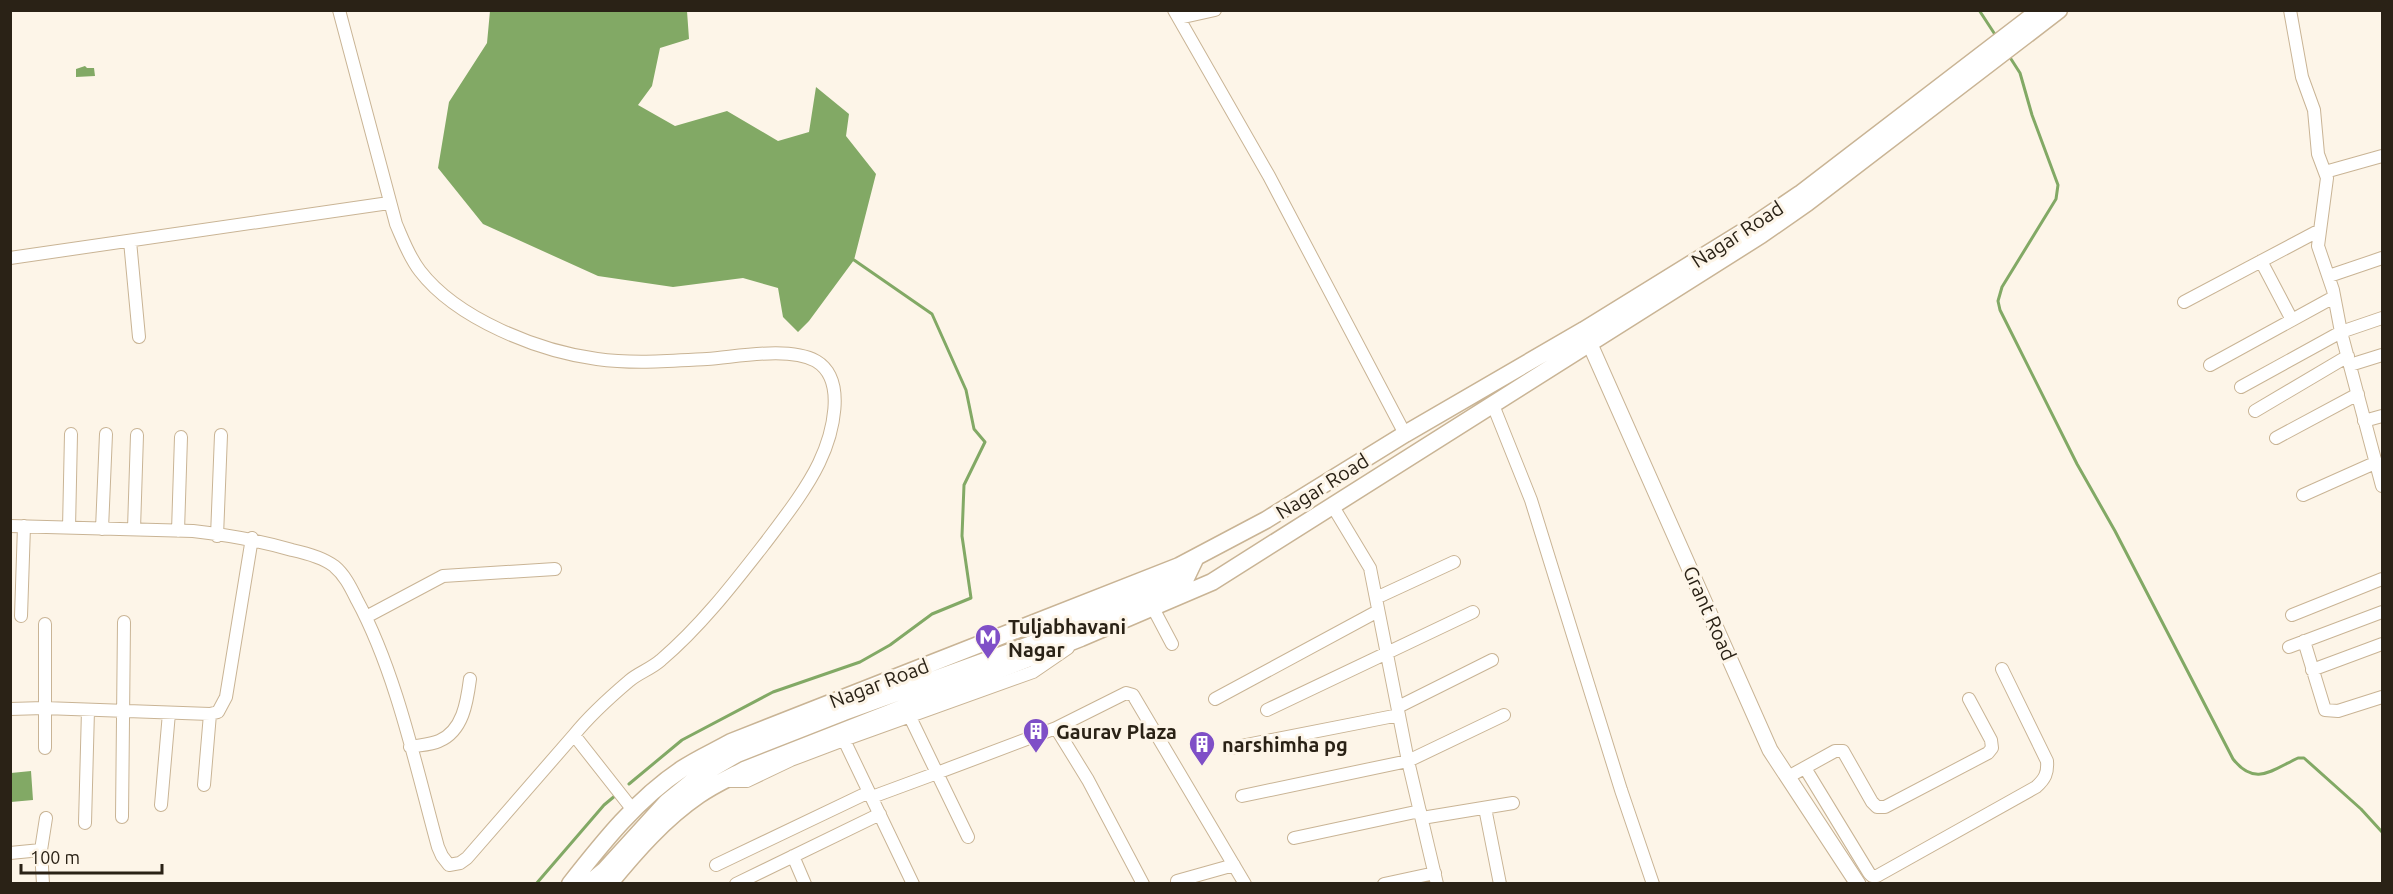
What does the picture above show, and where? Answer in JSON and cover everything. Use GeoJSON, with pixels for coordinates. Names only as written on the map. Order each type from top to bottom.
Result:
{"type":"FeatureCollection","features":[{"type":"Feature","properties":{"kind":"highway","name":"Nagar Road"},"geometry":{"type":"LineString","coordinates":[[570,884],[633,810],[682,769],[731,742],[1202,555],[1266,520],[1406,434],[1587,337],[1807,204],[2060,10]]}},
{"type":"Feature","properties":{"kind":"highway","name":"Nagar Road"},"geometry":{"type":"LineString","coordinates":[[607,877],[665,822],[700,794],[744,770],[1081,638],[1222,576],[1493,405],[1587,337],[1800,194],[2000,41],[2034,12]]}},
{"type":"Feature","properties":{"kind":"highway"},"geometry":{"type":"LineString","coordinates":[[588,884],[607,877],[667,802],[699,776],[737,754],[1040,641],[1064,628],[1186,578],[1202,555],[1222,576]]}},
{"type":"Feature","properties":{"kind":"main road","name":"Grant Road"},"geometry":{"type":"LineString","coordinates":[[1587,337],[1770,750],[1858,884]]}},
{"type":"Feature","properties":{"kind":"street"},"geometry":{"type":"LineString","coordinates":[[10,526],[177,531],[252,538],[315,556],[334,566],[344,576],[382,653],[438,847],[449,865],[460,863],[467,858],[593,712],[629,681],[660,661],[707,614],[776,528],[819,462],[834,416],[835,395],[832,380],[825,368],[814,360],[792,355],[768,354],[656,360],[597,359],[558,350],[493,327],[471,316],[446,299],[420,271],[406,249],[389,202],[339,10]]}},
{"type":"Feature","properties":{"kind":"street"},"geometry":{"type":"LineString","coordinates":[[1215,10],[1176,14],[1269,176],[1406,434]]}},
{"type":"Feature","properties":{"kind":"street"},"geometry":{"type":"LineString","coordinates":[[2290,10],[2302,77],[2314,110],[2318,154],[2327,178],[2318,246],[2329,276],[2364,421],[2378,453],[2382,483]]}},
{"type":"Feature","properties":{"kind":"street"},"geometry":{"type":"LineString","coordinates":[[2325,172],[2382,156]]}},
{"type":"Feature","properties":{"kind":"street"},"geometry":{"type":"LineString","coordinates":[[10,258],[389,202]]}},
{"type":"Feature","properties":{"kind":"street"},"geometry":{"type":"LineString","coordinates":[[2184,302],[2319,230]]}},
{"type":"Feature","properties":{"kind":"street"},"geometry":{"type":"LineString","coordinates":[[130,241],[139,338]]}},
{"type":"Feature","properties":{"kind":"street"},"geometry":{"type":"LineString","coordinates":[[2329,276],[2382,258]]}},
{"type":"Feature","properties":{"kind":"street"},"geometry":{"type":"LineString","coordinates":[[2261,261],[2292,320]]}},
{"type":"Feature","properties":{"kind":"street"},"geometry":{"type":"LineString","coordinates":[[2210,365],[2334,297]]}},
{"type":"Feature","properties":{"kind":"street"},"geometry":{"type":"LineString","coordinates":[[2241,387],[2341,332],[2382,318]]}},
{"type":"Feature","properties":{"kind":"street"},"geometry":{"type":"LineString","coordinates":[[2254,411],[2349,360],[2382,355]]}},
{"type":"Feature","properties":{"kind":"street"},"geometry":{"type":"LineString","coordinates":[[2276,438],[2358,394]]}},
{"type":"Feature","properties":{"kind":"street"},"geometry":{"type":"LineString","coordinates":[[1493,405],[1531,500],[1621,790],[1653,884]]}},
{"type":"Feature","properties":{"kind":"street"},"geometry":{"type":"LineString","coordinates":[[2364,421],[2382,416]]}},
{"type":"Feature","properties":{"kind":"street"},"geometry":{"type":"LineString","coordinates":[[69,528],[71,434]]}},
{"type":"Feature","properties":{"kind":"street"},"geometry":{"type":"LineString","coordinates":[[102,528],[106,434]]}},
{"type":"Feature","properties":{"kind":"street"},"geometry":{"type":"LineString","coordinates":[[134,530],[137,435]]}},
{"type":"Feature","properties":{"kind":"street"},"geometry":{"type":"LineString","coordinates":[[217,535],[221,435]]}},
{"type":"Feature","properties":{"kind":"street"},"geometry":{"type":"LineString","coordinates":[[177,531],[181,437]]}},
{"type":"Feature","properties":{"kind":"street"},"geometry":{"type":"LineString","coordinates":[[2303,495],[2378,453]]}},
{"type":"Feature","properties":{"kind":"street"},"geometry":{"type":"LineString","coordinates":[[1332,505],[1370,568],[1408,761],[1436,878],[1384,884]]}},
{"type":"Feature","properties":{"kind":"street"},"geometry":{"type":"LineString","coordinates":[[21,616],[24,526]]}},
{"type":"Feature","properties":{"kind":"street"},"geometry":{"type":"LineString","coordinates":[[10,710],[44,708],[210,714],[218,712],[226,697],[252,538]]}},
{"type":"Feature","properties":{"kind":"street"},"geometry":{"type":"LineString","coordinates":[[1376,598],[1454,562]]}},
{"type":"Feature","properties":{"kind":"street"},"geometry":{"type":"LineString","coordinates":[[366,617],[443,576],[555,569]]}},
{"type":"Feature","properties":{"kind":"street"},"geometry":{"type":"LineString","coordinates":[[2292,615],[2382,579]]}},
{"type":"Feature","properties":{"kind":"street"},"geometry":{"type":"LineString","coordinates":[[1153,608],[1172,644]]}},
{"type":"Feature","properties":{"kind":"street"},"geometry":{"type":"LineString","coordinates":[[1215,699],[1378,611]]}},
{"type":"Feature","properties":{"kind":"street"},"geometry":{"type":"LineString","coordinates":[[1267,710],[1473,612]]}},
{"type":"Feature","properties":{"kind":"street"},"geometry":{"type":"LineString","coordinates":[[2289,647],[2382,612]]}},
{"type":"Feature","properties":{"kind":"street"},"geometry":{"type":"LineString","coordinates":[[122,817],[124,622]]}},
{"type":"Feature","properties":{"kind":"street"},"geometry":{"type":"LineString","coordinates":[[45,624],[45,748]]}},
{"type":"Feature","properties":{"kind":"street"},"geometry":{"type":"LineString","coordinates":[[724,781],[747,781],[791,760],[1033,672],[1081,638]]}},
{"type":"Feature","properties":{"kind":"street"},"geometry":{"type":"LineString","coordinates":[[2304,641],[2325,710],[2338,711],[2382,697]]}},
{"type":"Feature","properties":{"kind":"street"},"geometry":{"type":"LineString","coordinates":[[2312,670],[2382,644]]}},
{"type":"Feature","properties":{"kind":"street"},"geometry":{"type":"LineString","coordinates":[[1231,748],[1398,711],[1492,660]]}},
{"type":"Feature","properties":{"kind":"street"},"geometry":{"type":"LineString","coordinates":[[1805,768],[1869,873],[1877,876],[2036,787],[2044,780],[2048,771],[2047,761],[2002,669]]}},
{"type":"Feature","properties":{"kind":"street"},"geometry":{"type":"LineString","coordinates":[[410,747],[440,741],[459,723],[465,708],[470,680]]}},
{"type":"Feature","properties":{"kind":"street"},"geometry":{"type":"LineString","coordinates":[[716,865],[871,794],[937,773],[1056,728],[1126,693],[1133,695],[1245,884]]}},
{"type":"Feature","properties":{"kind":"street"},"geometry":{"type":"LineString","coordinates":[[1788,777],[1835,751],[1843,751],[1872,802],[1877,807],[1886,807],[1988,753],[1992,748],[1991,740],[1969,699]]}},
{"type":"Feature","properties":{"kind":"street"},"geometry":{"type":"LineString","coordinates":[[85,823],[88,710]]}},
{"type":"Feature","properties":{"kind":"street"},"geometry":{"type":"LineString","coordinates":[[160,805],[169,713]]}},
{"type":"Feature","properties":{"kind":"street"},"geometry":{"type":"LineString","coordinates":[[204,785],[210,714]]}},
{"type":"Feature","properties":{"kind":"street"},"geometry":{"type":"LineString","coordinates":[[1242,796],[1408,761],[1504,715]]}},
{"type":"Feature","properties":{"kind":"street"},"geometry":{"type":"LineString","coordinates":[[910,717],[968,837]]}},
{"type":"Feature","properties":{"kind":"street"},"geometry":{"type":"LineString","coordinates":[[1056,728],[1088,780],[1143,884]]}},
{"type":"Feature","properties":{"kind":"street"},"geometry":{"type":"LineString","coordinates":[[574,735],[633,810]]}},
{"type":"Feature","properties":{"kind":"street"},"geometry":{"type":"LineString","coordinates":[[844,740],[913,884]]}},
{"type":"Feature","properties":{"kind":"street"},"geometry":{"type":"LineString","coordinates":[[1294,838],[1421,814],[1513,803]]}},
{"type":"Feature","properties":{"kind":"street"},"geometry":{"type":"LineString","coordinates":[[1485,808],[1500,884]]}},
{"type":"Feature","properties":{"kind":"street"},"geometry":{"type":"LineString","coordinates":[[736,884],[880,814]]}},
{"type":"Feature","properties":{"kind":"street"},"geometry":{"type":"LineString","coordinates":[[43,884],[41,850],[46,818]]}},
{"type":"Feature","properties":{"kind":"street"},"geometry":{"type":"LineString","coordinates":[[10,853],[41,850]]}},
{"type":"Feature","properties":{"kind":"street"},"geometry":{"type":"LineString","coordinates":[[793,856],[806,884]]}},
{"type":"Feature","properties":{"kind":"street"},"geometry":{"type":"LineString","coordinates":[[1177,881],[1234,865]]}},
{"type":"Feature","properties":{"kind":"shaded area"},"geometry":{"type":"Polygon","coordinates":[[[490,11],[687,11],[689,39],[660,48],[652,86],[638,105],[675,126],[727,111],[778,141],[809,132],[816,87],[849,114],[846,136],[876,174],[854,260],[809,321],[798,332],[783,317],[778,288],[743,278],[673,287],[598,276],[483,224],[438,168],[449,102],[487,43],[490,11]]]}},
{"type":"Feature","properties":{"kind":"shaded area"},"geometry":{"type":"Polygon","coordinates":[[[85,66],[94,68],[95,76],[76,77],[76,69],[85,66]]]}},
{"type":"Feature","properties":{"kind":"shaded area"},"geometry":{"type":"Polygon","coordinates":[[[31,771],[33,800],[11,802],[11,773],[31,771]]]}},
{"type":"Feature","properties":{"kind":"waterway"},"geometry":{"type":"LineString","coordinates":[[1979,10],[1996,36]]}},
{"type":"Feature","properties":{"kind":"waterway"},"geometry":{"type":"LineString","coordinates":[[2011,59],[2020,73],[2032,115],[2058,185],[2056,199],[2002,287],[1998,301],[2000,310],[2077,464],[2115,531],[2233,759],[2249,772],[2264,774],[2298,758],[2304,758],[2361,809],[2382,832]]}},
{"type":"Feature","properties":{"kind":"waterway"},"geometry":{"type":"LineString","coordinates":[[629,784],[682,740],[773,692],[860,662],[890,645],[932,614],[971,598],[962,536],[964,485],[985,442],[974,429],[966,390],[932,314],[854,260]]}},
{"type":"Feature","properties":{"kind":"waterway"},"geometry":{"type":"LineString","coordinates":[[536,884],[604,805],[616,795]]}},
{"type":"Feature","properties":{"kind":"place","name":"Tuljabhavani Nagar"},"geometry":{"type":"Point","coordinates":[988,660]}},
{"type":"Feature","properties":{"kind":"place","name":"Gaurav Plaza"},"geometry":{"type":"Point","coordinates":[1036,754]}},
{"type":"Feature","properties":{"kind":"place","name":"narshimha pg"},"geometry":{"type":"Point","coordinates":[1202,767]}}]}
